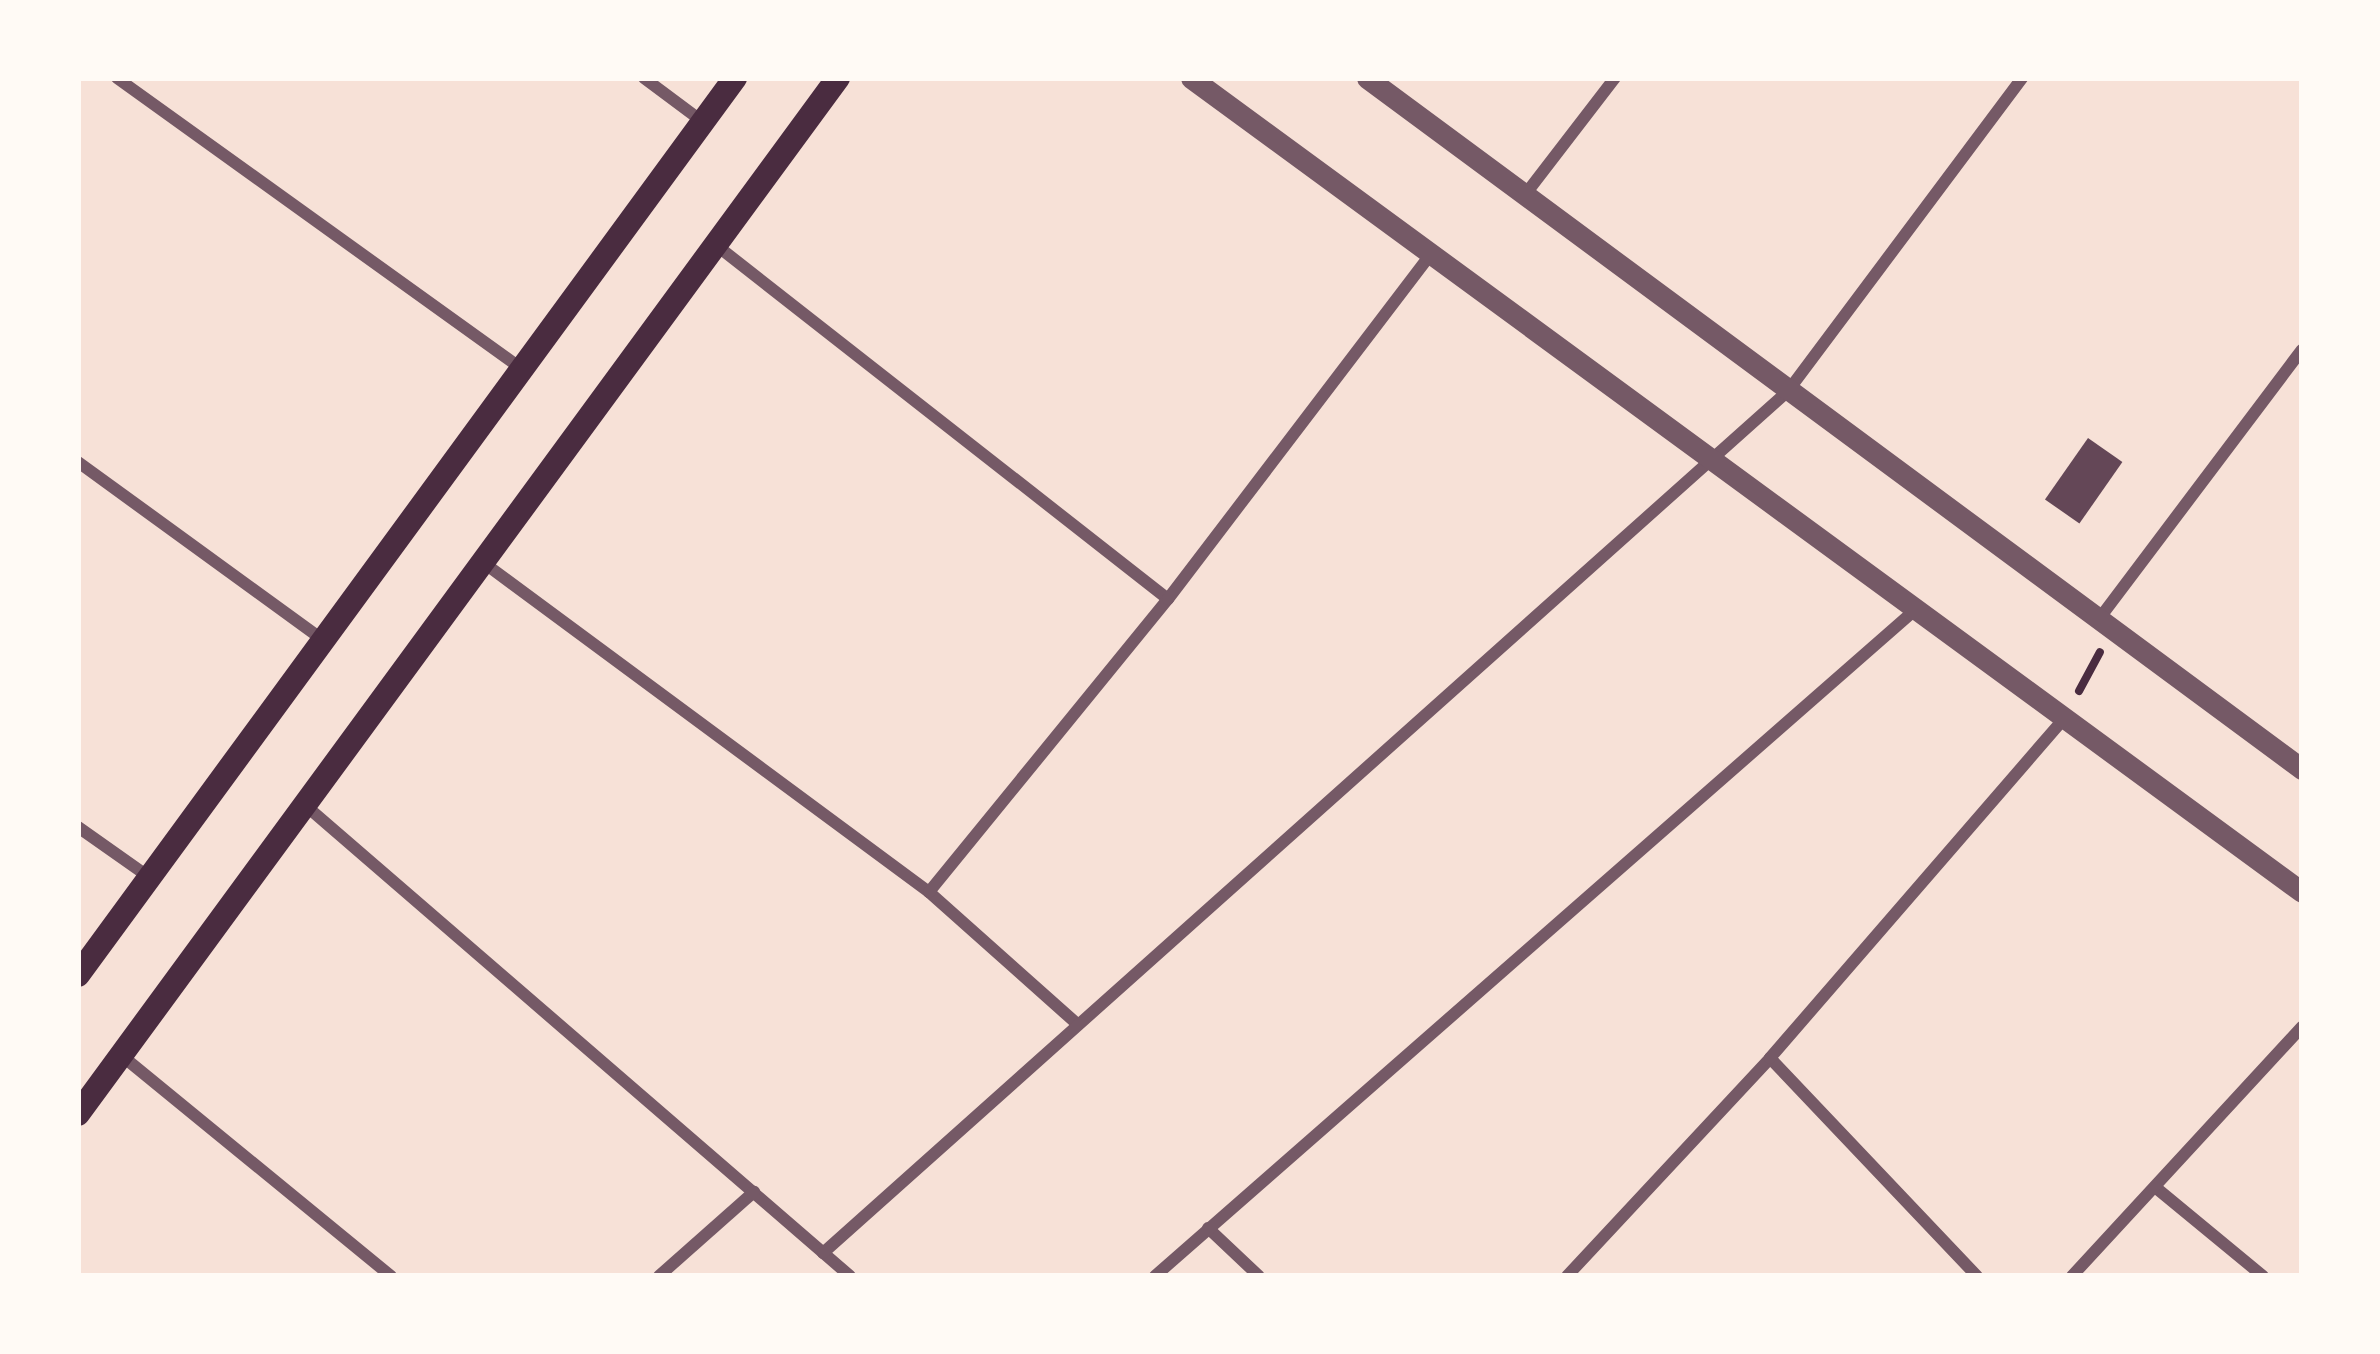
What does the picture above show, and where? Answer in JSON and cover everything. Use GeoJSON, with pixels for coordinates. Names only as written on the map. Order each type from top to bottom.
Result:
{"type":"FeatureCollection","features":[{"type":"Feature","properties":{"kind":"main road"},"geometry":{"type":"LineString","coordinates":[[78,975],[735,78]]}},
{"type":"Feature","properties":{"kind":"main road"},"geometry":{"type":"LineString","coordinates":[[78,1114],[838,78]]}},
{"type":"Feature","properties":{"kind":"street"},"geometry":{"type":"LineString","coordinates":[[117,78],[522,369]]}},
{"type":"Feature","properties":{"kind":"street"},"geometry":{"type":"LineString","coordinates":[[644,78],[703,122]]}},
{"type":"Feature","properties":{"kind":"street"},"geometry":{"type":"LineString","coordinates":[[1191,78],[2302,892]]}},
{"type":"Feature","properties":{"kind":"street"},"geometry":{"type":"LineString","coordinates":[[1367,78],[2302,769]]}},
{"type":"Feature","properties":{"kind":"street"},"geometry":{"type":"LineString","coordinates":[[1524,196],[1615,78]]}},
{"type":"Feature","properties":{"kind":"street"},"geometry":{"type":"LineString","coordinates":[[823,1252],[1074,1021],[1788,391],[2021,78]]}},
{"type":"Feature","properties":{"kind":"street"},"geometry":{"type":"LineString","coordinates":[[715,245],[1168,599]]}},
{"type":"Feature","properties":{"kind":"street"},"geometry":{"type":"LineString","coordinates":[[928,892],[1168,599],[1431,254]]}},
{"type":"Feature","properties":{"kind":"street"},"geometry":{"type":"LineString","coordinates":[[2106,624],[2302,350]]}},
{"type":"Feature","properties":{"kind":"street"},"geometry":{"type":"LineString","coordinates":[[78,462],[323,640]]}},
{"type":"Feature","properties":{"kind":"street"},"geometry":{"type":"LineString","coordinates":[[483,562],[928,892],[1074,1021]]}},
{"type":"Feature","properties":{"kind":"street"},"geometry":{"type":"LineString","coordinates":[[1155,1276],[1916,609]]}},
{"type":"Feature","properties":{"kind":"street"},"geometry":{"type":"LineString","coordinates":[[1567,1276],[1770,1058],[2064,718]]}},
{"type":"Feature","properties":{"kind":"street"},"geometry":{"type":"LineString","coordinates":[[305,805],[850,1276]]}},
{"type":"Feature","properties":{"kind":"street"},"geometry":{"type":"LineString","coordinates":[[78,827],[149,878]]}},
{"type":"Feature","properties":{"kind":"street"},"geometry":{"type":"LineString","coordinates":[[2072,1276],[2302,1027]]}},
{"type":"Feature","properties":{"kind":"street"},"geometry":{"type":"LineString","coordinates":[[122,1055],[391,1276]]}},
{"type":"Feature","properties":{"kind":"street"},"geometry":{"type":"LineString","coordinates":[[1770,1058],[1977,1276]]}},
{"type":"Feature","properties":{"kind":"street"},"geometry":{"type":"LineString","coordinates":[[2155,1187],[2263,1276]]}},
{"type":"Feature","properties":{"kind":"street"},"geometry":{"type":"LineString","coordinates":[[658,1276],[754,1192]]}},
{"type":"Feature","properties":{"kind":"street"},"geometry":{"type":"LineString","coordinates":[[1208,1228],[1259,1276]]}},
{"type":"Feature","properties":{"kind":"path"},"geometry":{"type":"LineString","coordinates":[[2064,718],[2106,624]]}},
{"type":"Feature","properties":{"kind":"building"},"geometry":{"type":"Polygon","coordinates":[[[2088,438],[2122,462],[2079,524],[2045,499],[2088,438]]]}}]}
